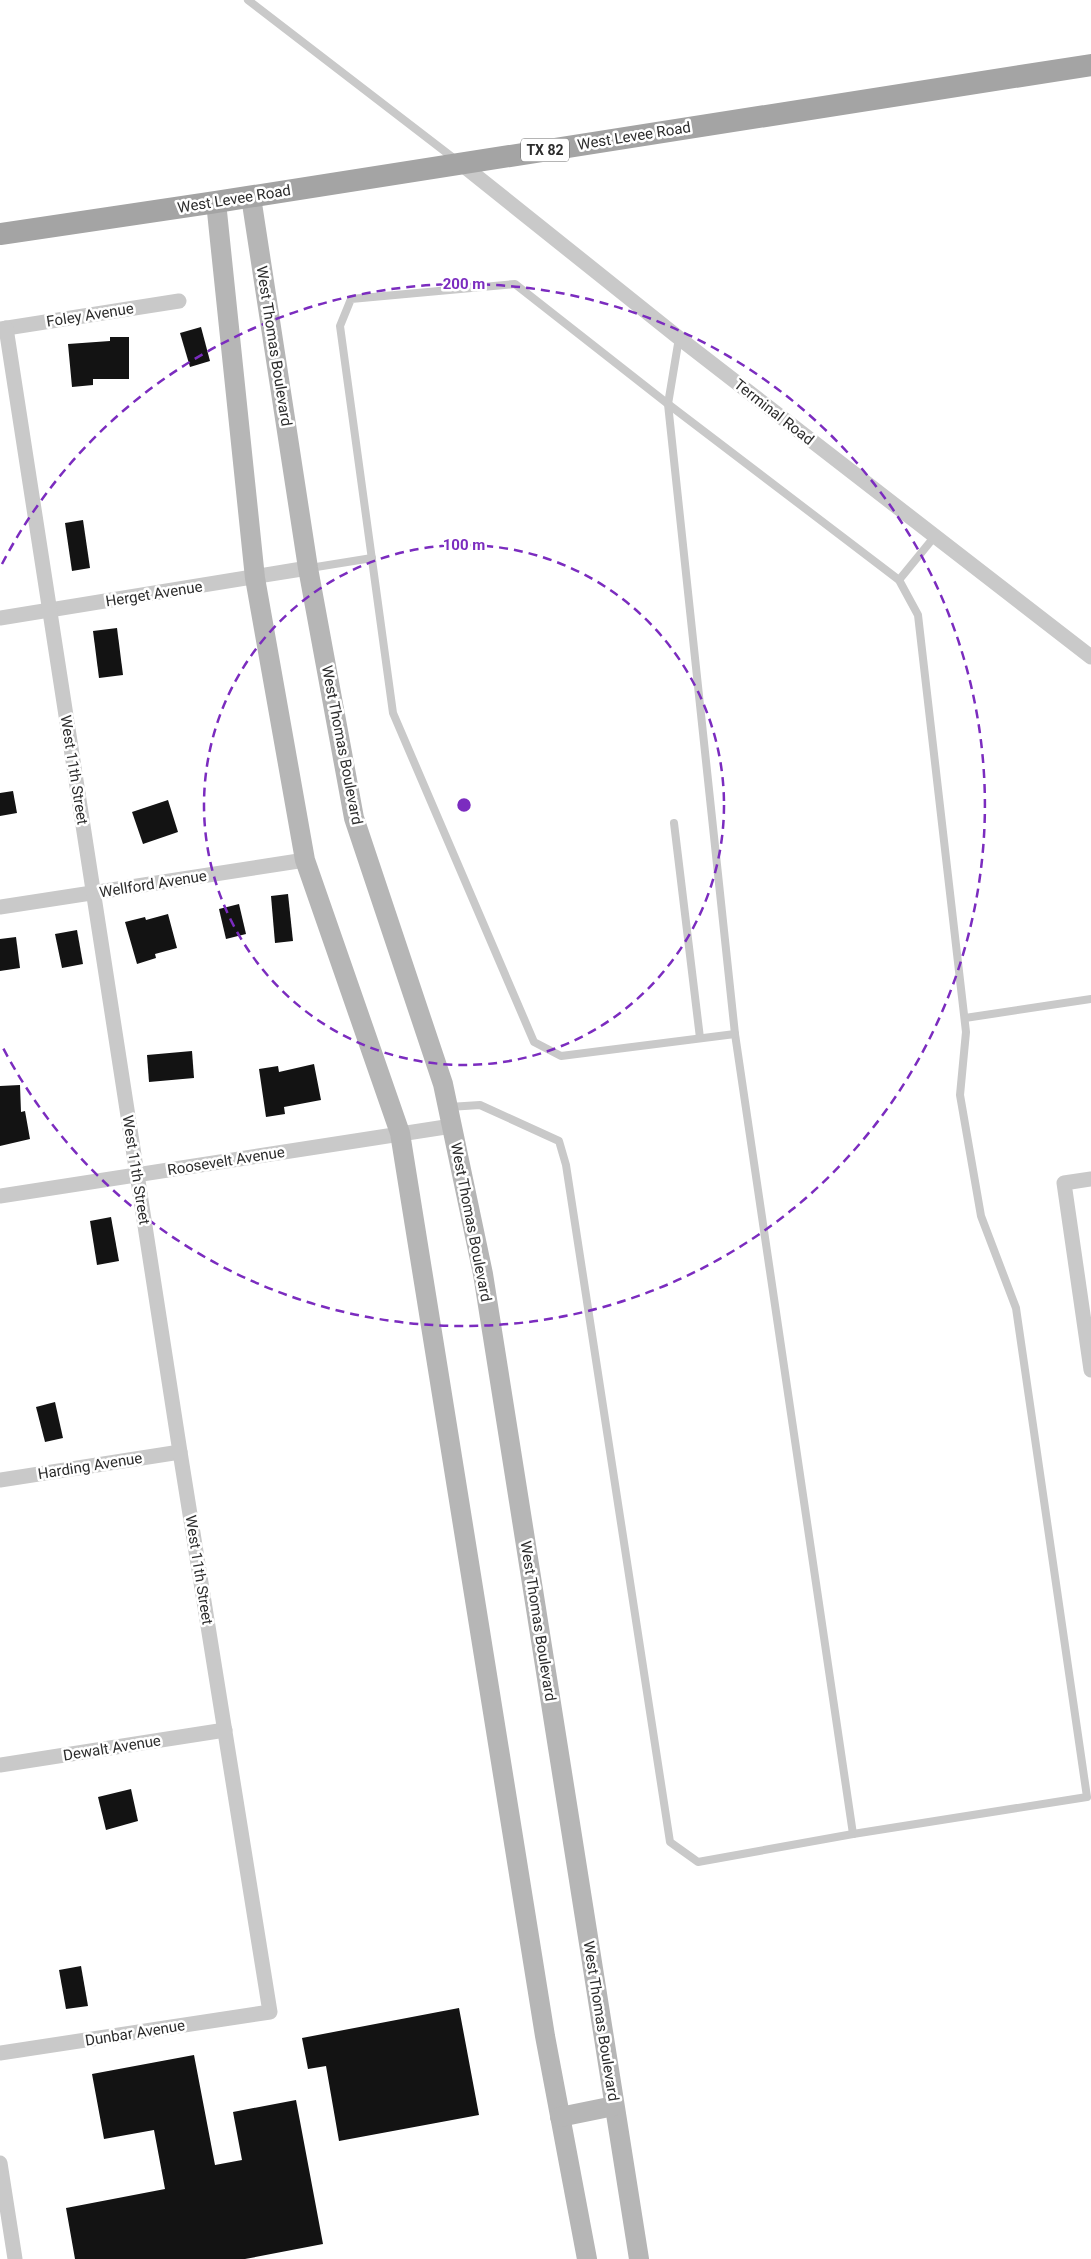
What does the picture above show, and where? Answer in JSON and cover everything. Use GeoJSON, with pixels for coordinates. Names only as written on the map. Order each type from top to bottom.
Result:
{"type":"FeatureCollection","features":[{"type":"Feature","properties":{"kind":"main road","name":"West Levee Road"},"geometry":{"type":"LineString","coordinates":[[0,234],[251,197],[1091,65]]}},
{"type":"Feature","properties":{"kind":"street","name":"Terminal Road"},"geometry":{"type":"LineString","coordinates":[[460,163],[679,338],[1091,657]]}},
{"type":"Feature","properties":{"kind":"street","name":"West Thomas Boulevard"},"geometry":{"type":"LineString","coordinates":[[251,197],[308,568],[354,818],[443,1084],[483,1274],[639,2259]]}},
{"type":"Feature","properties":{"kind":"street"},"geometry":{"type":"LineString","coordinates":[[216,202],[256,578],[305,860],[400,1133],[544,2026],[587,2259]]}},
{"type":"Feature","properties":{"kind":"street","name":"Foley Avenue"},"geometry":{"type":"LineString","coordinates":[[3,328],[179,301]]}},
{"type":"Feature","properties":{"kind":"street","name":"West 11th Street"},"geometry":{"type":"LineString","coordinates":[[3,328],[270,2012]]}},
{"type":"Feature","properties":{"kind":"street","name":"Herget Avenue"},"geometry":{"type":"LineString","coordinates":[[0,618],[256,578],[308,568]]}},
{"type":"Feature","properties":{"kind":"street","name":"Wellford Avenue"},"geometry":{"type":"LineString","coordinates":[[0,907],[305,860]]}},
{"type":"Feature","properties":{"kind":"street","name":"Roosevelt Avenue"},"geometry":{"type":"LineString","coordinates":[[0,1196],[400,1133],[450,1116]]}},
{"type":"Feature","properties":{"kind":"street"},"geometry":{"type":"LineString","coordinates":[[1091,1179],[1064,1183],[1091,1370]]}},
{"type":"Feature","properties":{"kind":"street","name":"Harding Avenue"},"geometry":{"type":"LineString","coordinates":[[0,1480],[180,1452]]}},
{"type":"Feature","properties":{"kind":"street","name":"Dewalt Avenue"},"geometry":{"type":"LineString","coordinates":[[0,1765],[225,1730]]}},
{"type":"Feature","properties":{"kind":"street","name":"Dunbar Avenue"},"geometry":{"type":"LineString","coordinates":[[0,2053],[270,2012]]}},
{"type":"Feature","properties":{"kind":"street"},"geometry":{"type":"LineString","coordinates":[[560,2117],[614,2106]]}},
{"type":"Feature","properties":{"kind":"street"},"geometry":{"type":"LineString","coordinates":[[0,2163],[15,2259]]}},
{"type":"Feature","properties":{"kind":"lane"},"geometry":{"type":"LineString","coordinates":[[248,0],[460,163]]}},
{"type":"Feature","properties":{"kind":"lane"},"geometry":{"type":"LineString","coordinates":[[450,1116],[480,1104],[559,1141],[561,1147],[568,1174],[670,1842],[698,1862],[854,1834],[1087,1797],[1016,1308],[980,1216],[960,1095],[966,1032],[965,1018],[918,615],[899,580],[668,404],[515,284],[351,299],[340,326],[393,713],[534,1042],[561,1056],[735,1034]]}},
{"type":"Feature","properties":{"kind":"lane"},"geometry":{"type":"LineString","coordinates":[[679,338],[668,404],[735,1034],[854,1834]]}},
{"type":"Feature","properties":{"kind":"lane"},"geometry":{"type":"LineString","coordinates":[[899,580],[935,536]]}},
{"type":"Feature","properties":{"kind":"lane"},"geometry":{"type":"LineString","coordinates":[[308,568],[372,558]]}},
{"type":"Feature","properties":{"kind":"lane"},"geometry":{"type":"LineString","coordinates":[[674,823],[700,1038]]}},
{"type":"Feature","properties":{"kind":"lane"},"geometry":{"type":"LineString","coordinates":[[965,1018],[1091,999]]}},
{"type":"Feature","properties":{"kind":"building"},"geometry":{"type":"Polygon","coordinates":[[[201,327],[210,361],[190,367],[180,333],[201,327]]]}},
{"type":"Feature","properties":{"kind":"building"},"geometry":{"type":"Polygon","coordinates":[[[110,337],[129,337],[129,379],[93,379],[93,385],[72,387],[68,344],[110,341],[110,337]]]}},
{"type":"Feature","properties":{"kind":"building"},"geometry":{"type":"Polygon","coordinates":[[[83,520],[90,568],[72,571],[65,523],[83,520]]]}},
{"type":"Feature","properties":{"kind":"building"},"geometry":{"type":"Polygon","coordinates":[[[117,628],[123,675],[99,678],[93,631],[117,628]]]}},
{"type":"Feature","properties":{"kind":"building"},"geometry":{"type":"Polygon","coordinates":[[[13,791],[17,813],[0,816],[0,793],[13,791]]]}},
{"type":"Feature","properties":{"kind":"building"},"geometry":{"type":"Polygon","coordinates":[[[168,800],[178,832],[143,844],[132,812],[168,800]]]}},
{"type":"Feature","properties":{"kind":"building"},"geometry":{"type":"Polygon","coordinates":[[[288,894],[293,941],[275,943],[271,896],[288,894]]]}},
{"type":"Feature","properties":{"kind":"building"},"geometry":{"type":"Polygon","coordinates":[[[239,904],[246,934],[226,939],[219,909],[239,904]]]}},
{"type":"Feature","properties":{"kind":"building"},"geometry":{"type":"Polygon","coordinates":[[[168,914],[177,948],[155,954],[156,958],[137,964],[125,922],[145,917],[146,920],[168,914]]]}},
{"type":"Feature","properties":{"kind":"building"},"geometry":{"type":"Polygon","coordinates":[[[77,930],[83,964],[62,968],[55,934],[77,930]]]}},
{"type":"Feature","properties":{"kind":"building"},"geometry":{"type":"Polygon","coordinates":[[[16,937],[20,968],[0,971],[0,939],[16,937]]]}},
{"type":"Feature","properties":{"kind":"building"},"geometry":{"type":"Polygon","coordinates":[[[192,1051],[194,1078],[149,1082],[147,1055],[192,1051]]]}},
{"type":"Feature","properties":{"kind":"building"},"geometry":{"type":"Polygon","coordinates":[[[314,1064],[321,1100],[284,1107],[285,1114],[266,1117],[259,1069],[278,1066],[279,1072],[314,1064]]]}},
{"type":"Feature","properties":{"kind":"building"},"geometry":{"type":"Polygon","coordinates":[[[20,1085],[21,1112],[25,1111],[30,1139],[0,1146],[0,1086],[20,1085]]]}},
{"type":"Feature","properties":{"kind":"building"},"geometry":{"type":"Polygon","coordinates":[[[111,1217],[119,1261],[97,1265],[90,1221],[111,1217]]]}},
{"type":"Feature","properties":{"kind":"building"},"geometry":{"type":"Polygon","coordinates":[[[55,1402],[63,1438],[45,1442],[36,1407],[55,1402]]]}},
{"type":"Feature","properties":{"kind":"building"},"geometry":{"type":"Polygon","coordinates":[[[131,1789],[138,1821],[106,1830],[98,1797],[131,1789]]]}},
{"type":"Feature","properties":{"kind":"building"},"geometry":{"type":"Polygon","coordinates":[[[81,1966],[88,2006],[66,2009],[59,1970],[81,1966]]]}},
{"type":"Feature","properties":{"kind":"building"},"geometry":{"type":"Polygon","coordinates":[[[459,2008],[479,2115],[339,2141],[326,2066],[308,2069],[302,2038],[459,2008]]]}},
{"type":"Feature","properties":{"kind":"building"},"geometry":{"type":"Polygon","coordinates":[[[194,2055],[215,2165],[242,2160],[233,2112],[296,2100],[323,2244],[245,2259],[75,2259],[66,2208],[165,2189],[154,2130],[104,2139],[92,2074],[194,2055]]]}}]}
